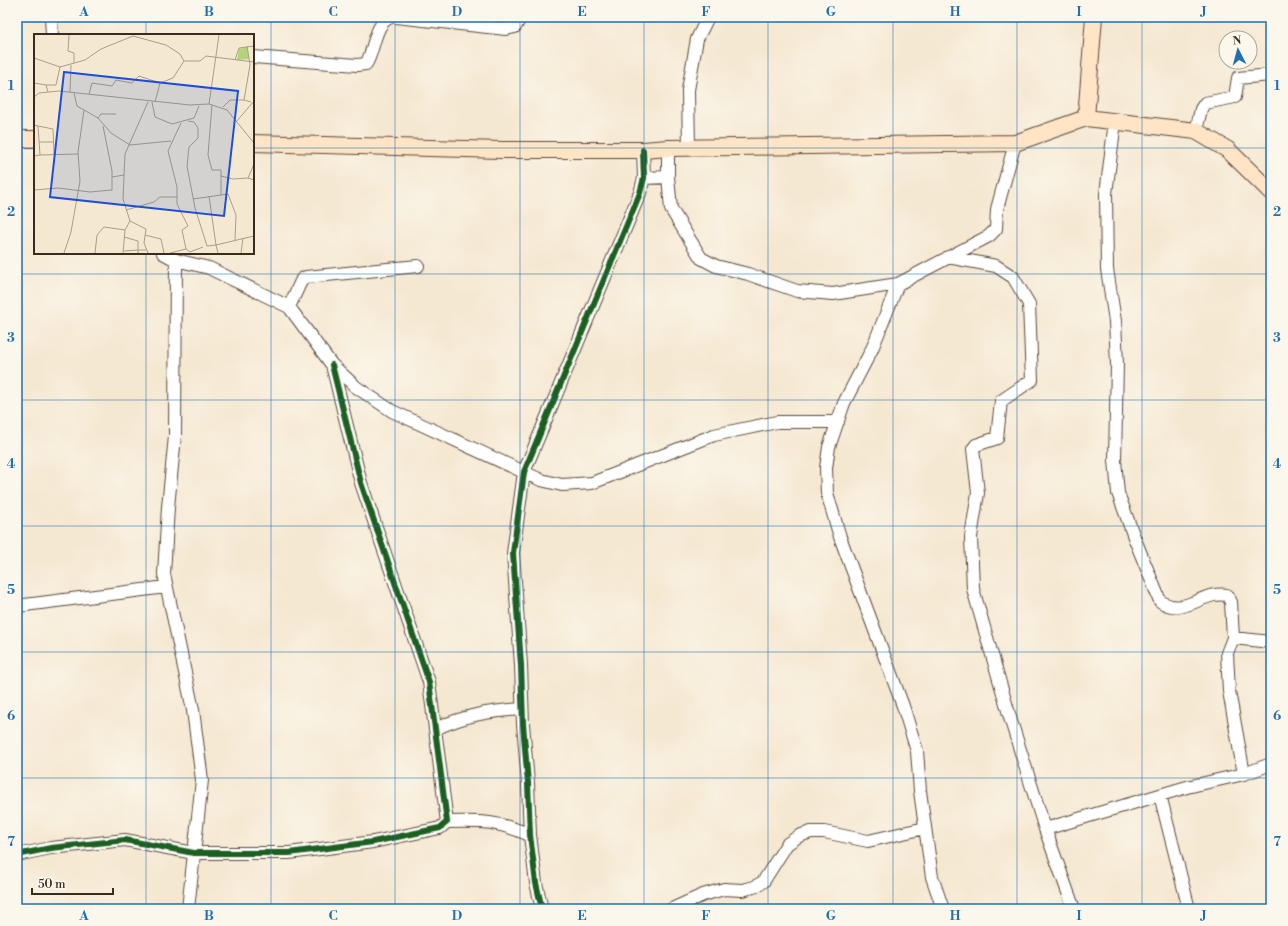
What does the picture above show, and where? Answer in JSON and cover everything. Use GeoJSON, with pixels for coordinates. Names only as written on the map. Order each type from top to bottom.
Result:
{"type":"FeatureCollection","features":[{"type":"Feature","properties":{"kind":"main road"},"geometry":{"type":"LineString","coordinates":[[1086,118],[1094,17]]}},
{"type":"Feature","properties":{"kind":"main road"},"geometry":{"type":"LineString","coordinates":[[254,143],[501,150],[643,150],[668,148],[689,149],[1014,143],[1086,118],[1196,132],[1228,150],[1271,192]]}},
{"type":"Feature","properties":{"kind":"main road"},"geometry":{"type":"LineString","coordinates":[[17,139],[34,139]]}},
{"type":"Feature","properties":{"kind":"street"},"geometry":{"type":"LineString","coordinates":[[51,17],[52,34]]}},
{"type":"Feature","properties":{"kind":"street"},"geometry":{"type":"LineString","coordinates":[[254,57],[357,65],[366,64],[370,57],[381,22],[386,18],[392,17]]}},
{"type":"Feature","properties":{"kind":"street"},"geometry":{"type":"LineString","coordinates":[[396,17],[506,29],[516,27],[521,17]]}},
{"type":"Feature","properties":{"kind":"street"},"geometry":{"type":"LineString","coordinates":[[689,149],[688,90],[697,39],[708,17]]}},
{"type":"Feature","properties":{"kind":"street"},"geometry":{"type":"LineString","coordinates":[[1196,132],[1201,109],[1205,103],[1235,97],[1238,78],[1271,75]]}},
{"type":"Feature","properties":{"kind":"street"},"geometry":{"type":"LineString","coordinates":[[1115,121],[1106,194],[1107,262],[1115,321],[1115,460],[1118,493],[1160,601],[1168,607],[1177,608],[1218,593],[1227,595],[1231,602],[1233,638],[1227,653],[1229,691],[1244,774]]}},
{"type":"Feature","properties":{"kind":"street"},"geometry":{"type":"LineString","coordinates":[[668,148],[668,177],[671,209],[702,258],[716,266],[748,274],[797,291],[833,294],[898,284],[989,236],[996,229],[997,209],[1014,143]]}},
{"type":"Feature","properties":{"kind":"street"},"geometry":{"type":"LineString","coordinates":[[542,909],[536,883],[530,835],[528,783],[522,709],[522,664],[513,554],[524,472],[644,178],[643,150]]}},
{"type":"Feature","properties":{"kind":"street"},"geometry":{"type":"LineString","coordinates":[[644,178],[668,177]]}},
{"type":"Feature","properties":{"kind":"street"},"geometry":{"type":"LineString","coordinates":[[165,254],[176,260],[209,268],[288,307],[332,365],[356,387],[392,411],[541,480],[562,485],[592,483],[714,434],[778,422],[838,422]]}},
{"type":"Feature","properties":{"kind":"street"},"geometry":{"type":"LineString","coordinates":[[948,257],[996,266],[1013,277],[1029,304],[1032,380],[1001,401],[997,438],[976,445],[973,449],[978,493],[972,537],[973,589],[1011,721],[1045,829],[1065,889],[1074,909]]}},
{"type":"Feature","properties":{"kind":"street"},"geometry":{"type":"LineString","coordinates":[[176,260],[175,436],[168,506],[164,574],[193,710],[202,780],[188,909]]}},
{"type":"Feature","properties":{"kind":"street"},"geometry":{"type":"LineString","coordinates":[[288,307],[302,279],[306,277],[418,266]]}},
{"type":"Feature","properties":{"kind":"street"},"geometry":{"type":"LineString","coordinates":[[898,284],[872,349],[844,403],[829,447],[827,461],[827,493],[840,537],[903,706],[917,752],[932,877],[943,909]]}},
{"type":"Feature","properties":{"kind":"street"},"geometry":{"type":"LineString","coordinates":[[332,365],[361,483],[429,682],[448,822]]}},
{"type":"Feature","properties":{"kind":"street"},"geometry":{"type":"LineString","coordinates":[[17,606],[166,586]]}},
{"type":"Feature","properties":{"kind":"street"},"geometry":{"type":"LineString","coordinates":[[1233,638],[1271,642]]}},
{"type":"Feature","properties":{"kind":"street"},"geometry":{"type":"LineString","coordinates":[[435,729],[472,714],[522,709]]}},
{"type":"Feature","properties":{"kind":"street"},"geometry":{"type":"LineString","coordinates":[[1045,829],[1160,795],[1244,774],[1271,764]]}},
{"type":"Feature","properties":{"kind":"street"},"geometry":{"type":"LineString","coordinates":[[1160,795],[1190,909]]}},
{"type":"Feature","properties":{"kind":"street"},"geometry":{"type":"LineString","coordinates":[[17,855],[51,848],[125,840],[194,853],[289,853],[373,842],[440,828],[448,822],[491,822],[507,825],[530,835]]}},
{"type":"Feature","properties":{"kind":"street"},"geometry":{"type":"LineString","coordinates":[[672,909],[703,895],[724,889],[742,890],[754,887],[763,882],[787,844],[800,836],[811,832],[824,832],[861,840],[876,841],[925,828]]}},
{"type":"Feature","properties":{"kind":"cycle path"},"geometry":{"type":"LineString","coordinates":[[542,909],[536,883],[530,835],[521,665],[513,553],[524,472],[640,193],[644,178],[643,150]]}},
{"type":"Feature","properties":{"kind":"cycle path"},"geometry":{"type":"LineString","coordinates":[[17,855],[51,848],[125,840],[194,853],[289,853],[373,842],[440,828],[447,822],[429,682],[361,483],[332,365]]}}]}
